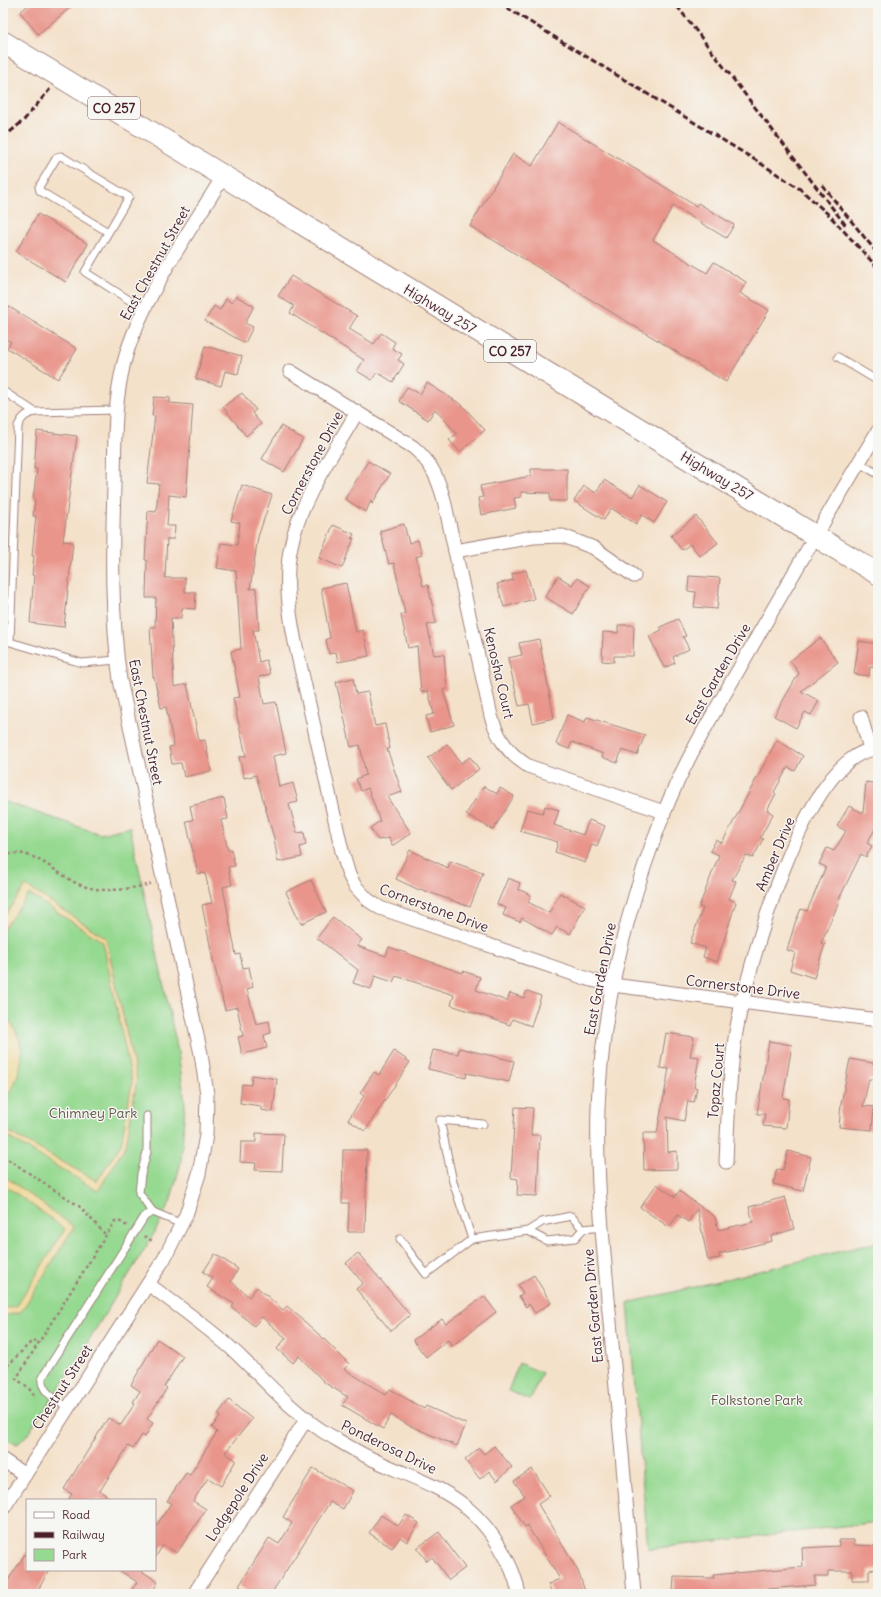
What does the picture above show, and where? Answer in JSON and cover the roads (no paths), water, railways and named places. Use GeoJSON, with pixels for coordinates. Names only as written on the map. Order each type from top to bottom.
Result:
{"type":"FeatureCollection","features":[{"type":"Feature","properties":{"kind":"main road","name":"Highway 257"},"geometry":{"type":"LineString","coordinates":[[3,42],[878,574]]}},
{"type":"Feature","properties":{"kind":"street","name":"East Chestnut Street"},"geometry":{"type":"LineString","coordinates":[[148,1284],[164,1259],[182,1224],[193,1195],[199,1174],[206,1135],[207,1094],[201,1054],[117,660],[112,584],[116,410],[123,364],[132,335],[144,310],[224,175]]}},
{"type":"Feature","properties":{"kind":"street","name":"Kenosha Court"},"geometry":{"type":"LineString","coordinates":[[290,371],[413,447],[423,455],[433,468],[444,500],[491,716],[496,733],[514,757],[528,766],[664,812]]}},
{"type":"Feature","properties":{"kind":"street","name":"Cornerstone Drive"},"geometry":{"type":"LineString","coordinates":[[357,412],[304,508],[290,546],[288,568],[290,612],[295,642],[342,851],[349,875],[355,886],[368,900],[380,908],[591,980],[613,985],[741,1003],[878,1020]]}},
{"type":"Feature","properties":{"kind":"street","name":"East Garden Drive"},"geometry":{"type":"LineString","coordinates":[[634,1594],[602,1227],[598,1128],[599,1090],[607,1017],[613,985],[630,912],[664,812],[700,738],[815,536],[878,430]]}},
{"type":"Feature","properties":{"kind":"street"},"geometry":{"type":"LineString","coordinates":[[455,551],[533,537],[562,536],[594,548],[634,576]]}},
{"type":"Feature","properties":{"kind":"street"},"geometry":{"type":"LineString","coordinates":[[861,717],[874,749]]}},
{"type":"Feature","properties":{"kind":"street","name":"Amber Drive"},"geometry":{"type":"LineString","coordinates":[[741,1003],[765,920],[793,849],[816,801],[836,772],[851,758],[874,749]]}},
{"type":"Feature","properties":{"kind":"street","name":"Topaz Court"},"geometry":{"type":"LineString","coordinates":[[726,1162],[732,1062],[741,1003]]}},
{"type":"Feature","properties":{"kind":"street","name":"Chestnut Street"},"geometry":{"type":"LineString","coordinates":[[3,1509],[148,1284]]}},
{"type":"Feature","properties":{"kind":"street","name":"Ponderosa Drive"},"geometry":{"type":"LineString","coordinates":[[148,1284],[209,1329],[286,1402],[323,1431],[366,1456],[433,1486],[465,1506],[483,1525],[504,1555],[511,1569],[519,1594]]}},
{"type":"Feature","properties":{"kind":"street","name":"Lodgepole Drive"},"geometry":{"type":"LineString","coordinates":[[194,1594],[307,1418]]}},
{"type":"Feature","properties":{"kind":"street"},"geometry":{"type":"LineString","coordinates":[[3,1460],[25,1474]]}},
{"type":"Feature","properties":{"kind":"lane"},"geometry":{"type":"LineString","coordinates":[[108,232],[40,189],[39,187],[59,156],[129,197],[85,272],[144,310]]}},
{"type":"Feature","properties":{"kind":"lane"},"geometry":{"type":"LineString","coordinates":[[838,357],[878,381]]}},
{"type":"Feature","properties":{"kind":"lane"},"geometry":{"type":"LineString","coordinates":[[3,391],[35,412]]}},
{"type":"Feature","properties":{"kind":"lane"},"geometry":{"type":"LineString","coordinates":[[116,410],[35,412],[28,413],[21,419],[18,426],[7,641],[82,663],[117,660]]}},
{"type":"Feature","properties":{"kind":"lane"},"geometry":{"type":"LineString","coordinates":[[859,463],[878,474]]}},
{"type":"Feature","properties":{"kind":"lane"},"geometry":{"type":"LineString","coordinates":[[147,1116],[147,1152],[141,1174],[139,1193],[153,1212],[182,1224]]}},
{"type":"Feature","properties":{"kind":"lane"},"geometry":{"type":"LineString","coordinates":[[472,1239],[453,1182],[440,1120],[483,1124]]}},
{"type":"Feature","properties":{"kind":"lane"},"geometry":{"type":"LineString","coordinates":[[68,1408],[46,1391],[42,1386],[42,1378],[145,1216],[153,1212]]}},
{"type":"Feature","properties":{"kind":"lane"},"geometry":{"type":"LineString","coordinates":[[400,1239],[426,1274],[472,1239],[528,1231],[542,1222],[571,1216],[583,1229]]}},
{"type":"Feature","properties":{"kind":"lane"},"geometry":{"type":"LineString","coordinates":[[528,1231],[547,1241],[575,1238],[583,1229],[602,1227]]}},
{"type":"Feature","properties":{"kind":"railway"},"geometry":{"type":"LineString","coordinates":[[499,3],[757,161],[800,189],[828,214],[878,268]]}},
{"type":"Feature","properties":{"kind":"railway"},"geometry":{"type":"LineString","coordinates":[[677,6],[847,227]]}},
{"type":"Feature","properties":{"kind":"railway"},"geometry":{"type":"LineString","coordinates":[[3,138],[24,120],[50,89]]}},
{"type":"Feature","properties":{"kind":"railway"},"geometry":{"type":"LineString","coordinates":[[822,185],[878,254]]}},
{"type":"Feature","properties":{"kind":"park label","name":"Chimney Park"},"geometry":{"type":"Point","coordinates":[93,1113]}},
{"type":"Feature","properties":{"kind":"park label","name":"Folkstone Park"},"geometry":{"type":"Point","coordinates":[757,1400]}}]}
